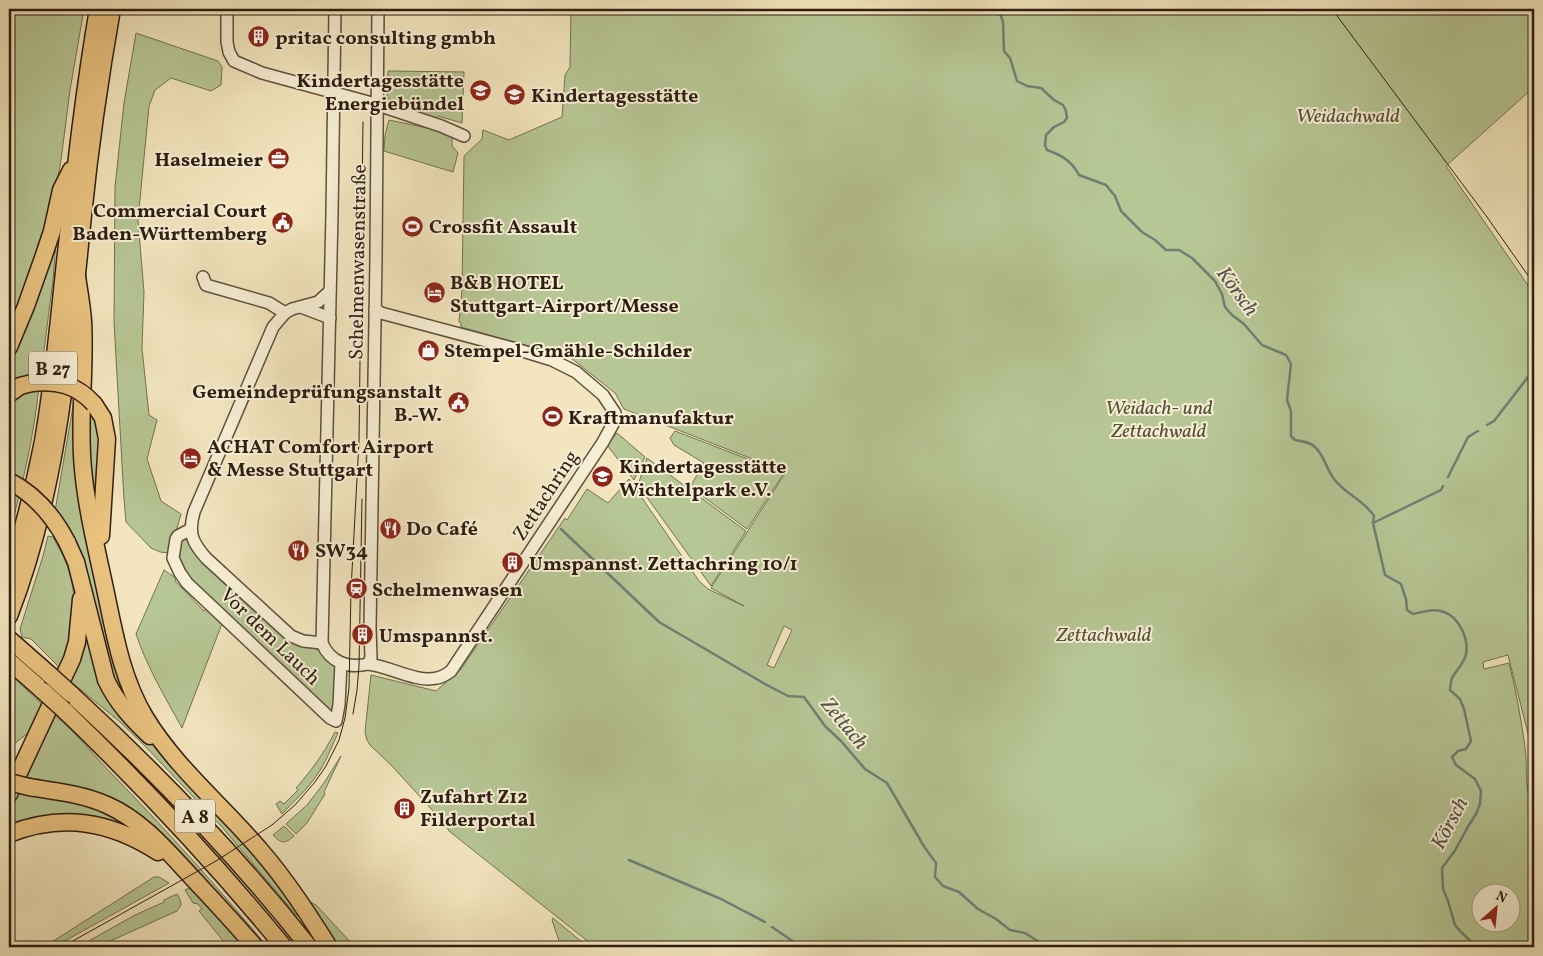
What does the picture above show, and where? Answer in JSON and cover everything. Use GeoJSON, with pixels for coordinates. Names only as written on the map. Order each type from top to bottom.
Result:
{"type":"FeatureCollection","features":[{"type":"Feature","properties":{"kind":"highway","name":"B 27"},"geometry":{"type":"LineString","coordinates":[[9,574],[28,506],[45,427],[54,363],[76,159],[98,9]]}},
{"type":"Feature","properties":{"kind":"highway","name":"B 27"},"geometry":{"type":"LineString","coordinates":[[9,616],[40,518],[52,464],[67,372],[90,152],[112,9]]}},
{"type":"Feature","properties":{"kind":"highway"},"geometry":{"type":"LineString","coordinates":[[9,346],[43,258],[61,190],[76,159]]}},
{"type":"Feature","properties":{"kind":"highway"},"geometry":{"type":"LineString","coordinates":[[77,276],[83,320],[83,468],[87,501],[118,648],[127,678],[144,715],[155,733],[191,776]]}},
{"type":"Feature","properties":{"kind":"highway"},"geometry":{"type":"LineString","coordinates":[[9,394],[20,386],[32,383],[53,382],[66,385],[80,391],[94,404],[103,418],[107,439],[99,558]]}},
{"type":"Feature","properties":{"kind":"highway","name":"A 8"},"geometry":{"type":"LineString","coordinates":[[9,481],[38,503],[61,530],[68,542],[76,562],[105,674],[112,692],[129,716],[191,776],[261,851],[311,918],[329,947]]}},
{"type":"Feature","properties":{"kind":"highway"},"geometry":{"type":"LineString","coordinates":[[9,794],[72,659],[80,623],[82,584]]}},
{"type":"Feature","properties":{"kind":"highway","name":"A 8"},"geometry":{"type":"LineString","coordinates":[[12,642],[71,694],[147,766],[192,812],[309,947]]}},
{"type":"Feature","properties":{"kind":"highway","name":"A 8"},"geometry":{"type":"LineString","coordinates":[[9,661],[64,710],[112,757],[244,898],[284,947]]}},
{"type":"Feature","properties":{"kind":"highway","name":"A 8"},"geometry":{"type":"LineString","coordinates":[[9,782],[82,796],[108,805],[122,813],[140,826],[186,871],[255,947]]}},
{"type":"Feature","properties":{"kind":"highway"},"geometry":{"type":"LineString","coordinates":[[9,834],[43,823],[60,821],[92,824],[122,832],[135,838],[186,871]]}},
{"type":"Feature","properties":{"kind":"street"},"geometry":{"type":"LineString","coordinates":[[227,9],[227,42],[229,52],[234,61],[262,73],[377,105],[447,128],[464,136]]}},
{"type":"Feature","properties":{"kind":"street","name":"Schelmenwasenstraße"},"geometry":{"type":"LineString","coordinates":[[322,643],[335,9]]}},
{"type":"Feature","properties":{"kind":"street","name":"Schelmenwasenstraße"},"geometry":{"type":"LineString","coordinates":[[368,664],[371,658],[378,9]]}},
{"type":"Feature","properties":{"kind":"street"},"geometry":{"type":"LineString","coordinates":[[203,277],[206,285],[269,303],[285,312]]}},
{"type":"Feature","properties":{"kind":"street"},"geometry":{"type":"LineString","coordinates":[[191,529],[194,512],[278,320],[285,312],[318,302],[330,292]]}},
{"type":"Feature","properties":{"kind":"street"},"geometry":{"type":"LineString","coordinates":[[301,307],[330,318]]}},
{"type":"Feature","properties":{"kind":"street","name":"Zettachring"},"geometry":{"type":"LineString","coordinates":[[368,664],[430,679],[440,678],[451,671],[603,442],[613,424],[615,413],[603,395],[576,372],[552,360],[381,313],[375,309]]}},
{"type":"Feature","properties":{"kind":"street","name":"Vor dem Lauch"},"geometry":{"type":"LineString","coordinates":[[322,643],[303,641],[291,636],[206,558],[196,546],[192,538],[191,529],[178,536],[173,558],[180,573],[187,582],[330,718],[336,721],[339,705],[341,664]]}},
{"type":"Feature","properties":{"kind":"street"},"geometry":{"type":"LineString","coordinates":[[322,643],[329,655],[341,664],[368,664]]}},
{"type":"Feature","properties":{"kind":"green space"},"geometry":{"type":"Polygon","coordinates":[[[9,9],[84,9],[54,200],[43,244],[9,327],[9,9]]]}},
{"type":"Feature","properties":{"kind":"green space","name":"Zettachwald"},"geometry":{"type":"Polygon","coordinates":[[[571,9],[1534,9],[1534,87],[1446,166],[1534,294],[1534,793],[1530,741],[1508,655],[1483,662],[1484,669],[1509,663],[1520,715],[1526,755],[1528,793],[1534,808],[1534,947],[595,947],[449,831],[446,825],[367,740],[365,732],[371,675],[436,691],[461,669],[587,489],[608,503],[629,479],[699,581],[708,589],[744,606],[711,588],[786,472],[624,409],[615,393],[571,358],[461,327],[459,322],[462,290],[464,156],[482,139],[483,130],[509,140],[562,117],[565,75],[570,67],[571,9]],[[784,626],[767,665],[774,668],[792,630],[784,626]]]}},
{"type":"Feature","properties":{"kind":"green space"},"geometry":{"type":"Polygon","coordinates":[[[136,33],[218,61],[222,67],[221,85],[211,91],[171,78],[155,90],[149,106],[138,220],[144,292],[142,348],[149,415],[157,420],[147,459],[161,501],[181,514],[170,553],[160,552],[151,548],[126,522],[124,499],[114,322],[115,187],[124,103],[136,33]]]}},
{"type":"Feature","properties":{"kind":"green space"},"geometry":{"type":"Polygon","coordinates":[[[388,71],[464,72],[462,123],[438,116],[437,122],[387,98],[388,71]]]}},
{"type":"Feature","properties":{"kind":"green space"},"geometry":{"type":"Polygon","coordinates":[[[389,120],[437,130],[452,137],[452,146],[458,153],[453,172],[384,151],[385,135],[389,120]]]}},
{"type":"Feature","properties":{"kind":"green space"},"geometry":{"type":"Polygon","coordinates":[[[57,230],[53,280],[41,374],[24,377],[9,389],[9,356],[30,310],[57,230]]]}},
{"type":"Feature","properties":{"kind":"green space"},"geometry":{"type":"Polygon","coordinates":[[[78,377],[78,455],[143,722],[115,691],[55,511],[78,377]]]}},
{"type":"Feature","properties":{"kind":"green space"},"geometry":{"type":"Polygon","coordinates":[[[39,386],[27,461],[9,535],[9,400],[39,386]]]}},
{"type":"Feature","properties":{"kind":"green space"},"geometry":{"type":"Polygon","coordinates":[[[86,407],[100,422],[95,523],[86,407]]]}},
{"type":"Feature","properties":{"kind":"green space"},"geometry":{"type":"Polygon","coordinates":[[[675,431],[784,473],[747,529],[690,487],[704,463],[674,445],[670,438],[675,431]]]}},
{"type":"Feature","properties":{"kind":"green space"},"geometry":{"type":"Polygon","coordinates":[[[617,433],[645,457],[634,480],[607,445],[617,433]]]}},
{"type":"Feature","properties":{"kind":"green space"},"geometry":{"type":"Polygon","coordinates":[[[647,458],[746,531],[711,586],[638,485],[647,458]]]}},
{"type":"Feature","properties":{"kind":"green space"},"geometry":{"type":"Polygon","coordinates":[[[48,536],[53,537],[64,558],[74,594],[72,631],[60,671],[57,665],[31,639],[22,637],[20,629],[48,536]]]}},
{"type":"Feature","properties":{"kind":"green space"},"geometry":{"type":"Polygon","coordinates":[[[180,539],[186,539],[195,554],[287,640],[319,650],[338,667],[333,713],[327,710],[190,580],[177,555],[180,539]]]}},
{"type":"Feature","properties":{"kind":"green space"},"geometry":{"type":"Polygon","coordinates":[[[164,570],[176,578],[175,581],[204,611],[209,606],[223,621],[182,728],[151,670],[136,634],[164,570]]]}},
{"type":"Feature","properties":{"kind":"green space"},"geometry":{"type":"Polygon","coordinates":[[[86,623],[125,715],[244,840],[300,913],[297,916],[221,826],[143,744],[119,721],[70,681],[86,623]]]}},
{"type":"Feature","properties":{"kind":"green space"},"geometry":{"type":"Polygon","coordinates":[[[9,673],[44,706],[35,725],[9,748],[9,673]]]}},
{"type":"Feature","properties":{"kind":"green space"},"geometry":{"type":"Polygon","coordinates":[[[54,715],[75,734],[168,833],[265,944],[241,921],[172,844],[45,782],[25,777],[54,715]]]}},
{"type":"Feature","properties":{"kind":"green space"},"geometry":{"type":"Polygon","coordinates":[[[335,732],[338,733],[320,770],[309,786],[282,814],[276,804],[280,801],[284,804],[298,790],[296,788],[327,747],[335,732]]]}},
{"type":"Feature","properties":{"kind":"green space"},"geometry":{"type":"Polygon","coordinates":[[[341,756],[324,792],[325,794],[307,823],[296,834],[286,824],[307,805],[341,756]]]}},
{"type":"Feature","properties":{"kind":"green space"},"geometry":{"type":"Polygon","coordinates":[[[19,790],[89,802],[137,831],[104,820],[73,814],[42,817],[9,827],[9,810],[19,790]]]}},
{"type":"Feature","properties":{"kind":"green space"},"geometry":{"type":"Polygon","coordinates":[[[284,826],[294,836],[283,842],[273,835],[284,826]]]}},
{"type":"Feature","properties":{"kind":"green space"},"geometry":{"type":"Polygon","coordinates":[[[154,877],[159,877],[169,883],[54,947],[44,947],[154,877]]]}},
{"type":"Feature","properties":{"kind":"green space"},"geometry":{"type":"Polygon","coordinates":[[[191,887],[244,947],[228,947],[199,911],[202,909],[198,904],[193,903],[185,890],[191,887]]]}},
{"type":"Feature","properties":{"kind":"green space"},"geometry":{"type":"Polygon","coordinates":[[[177,894],[181,905],[177,911],[97,947],[78,947],[135,915],[177,894]]]}},
{"type":"Feature","properties":{"kind":"green space"},"geometry":{"type":"Polygon","coordinates":[[[304,899],[316,905],[355,947],[334,947],[304,899]]]}},
{"type":"Feature","properties":{"kind":"green space"},"geometry":{"type":"Polygon","coordinates":[[[553,918],[588,947],[561,947],[553,918]]]}},
{"type":"Feature","properties":{"kind":"waterway","name":"Körsch"},"geometry":{"type":"LineString","coordinates":[[989,9],[995,10],[1001,16],[1004,51],[1010,58],[1017,81],[1027,86],[1041,88],[1054,100],[1063,105],[1066,111],[1067,118],[1064,122],[1054,127],[1046,135],[1045,145],[1047,150],[1066,159],[1079,175],[1106,185],[1115,196],[1121,211],[1142,232],[1166,250],[1179,250],[1192,258],[1215,281],[1222,294],[1225,307],[1232,315],[1244,324],[1262,345],[1286,355],[1291,364],[1287,400],[1291,411],[1291,436],[1295,440],[1312,444],[1319,451],[1338,484],[1370,510],[1374,516],[1373,523],[1385,575],[1401,584],[1407,610],[1413,614],[1433,610],[1444,612],[1454,619],[1462,629],[1467,648],[1466,654],[1464,661],[1452,678],[1450,690],[1460,699],[1471,741],[1466,749],[1458,751],[1452,757],[1456,765],[1475,779],[1481,791],[1480,804],[1454,852],[1442,868],[1443,889],[1455,925],[1477,947]]}},
{"type":"Feature","properties":{"kind":"waterway"},"geometry":{"type":"LineString","coordinates":[[1487,425],[1494,421],[1534,371]]}},
{"type":"Feature","properties":{"kind":"waterway"},"geometry":{"type":"LineString","coordinates":[[1448,477],[1468,437],[1478,431]]}},
{"type":"Feature","properties":{"kind":"waterway"},"geometry":{"type":"LineString","coordinates":[[1373,523],[1441,490],[1443,486]]}},
{"type":"Feature","properties":{"kind":"waterway","name":"Zettach"},"geometry":{"type":"LineString","coordinates":[[561,529],[659,622],[788,696],[804,697],[825,726],[865,769],[887,783],[925,848],[936,863],[935,877],[943,886],[959,892],[978,909],[996,919],[1010,930],[1025,933],[1047,947]]}},
{"type":"Feature","properties":{"kind":"waterway"},"geometry":{"type":"LineString","coordinates":[[629,860],[721,899],[765,922]]}},
{"type":"Feature","properties":{"kind":"waterway"},"geometry":{"type":"LineString","coordinates":[[772,927],[801,947]]}},
{"type":"Feature","properties":{"kind":"tram line"},"geometry":{"type":"LineString","coordinates":[[1332,9],[1487,217],[1534,284]]}},
{"type":"Feature","properties":{"kind":"tram line"},"geometry":{"type":"LineString","coordinates":[[62,947],[216,861],[272,825],[295,805],[315,782],[326,766],[339,740],[345,718],[349,688],[351,590],[359,441],[363,122]]}},
{"type":"Feature","properties":{"kind":"tram line"},"geometry":{"type":"LineString","coordinates":[[353,714],[359,666],[362,499]]}},
{"type":"Feature","properties":{"kind":"place","name":"pritac consulting gmbh"},"geometry":{"type":"Point","coordinates":[259,37]}},
{"type":"Feature","properties":{"kind":"place","name":"Kindertagesstätte Energiebündel"},"geometry":{"type":"Point","coordinates":[480,91]}},
{"type":"Feature","properties":{"kind":"place","name":"Kindertagesstätte"},"geometry":{"type":"Point","coordinates":[515,95]}},
{"type":"Feature","properties":{"kind":"place","name":"Haselmeier"},"geometry":{"type":"Point","coordinates":[279,159]}},
{"type":"Feature","properties":{"kind":"place","name":"Commercial Court Baden-Württemberg"},"geometry":{"type":"Point","coordinates":[283,222]}},
{"type":"Feature","properties":{"kind":"place","name":"Crossfit Assault"},"geometry":{"type":"Point","coordinates":[413,226]}},
{"type":"Feature","properties":{"kind":"place","name":"B&B HOTEL Stuttgart-Airport/Messe"},"geometry":{"type":"Point","coordinates":[434,293]}},
{"type":"Feature","properties":{"kind":"place","name":"Stempel-Gmähle-Schilder"},"geometry":{"type":"Point","coordinates":[428,350]}},
{"type":"Feature","properties":{"kind":"place","name":"Gemeindeprüfungsanstalt B.-W."},"geometry":{"type":"Point","coordinates":[458,402]}},
{"type":"Feature","properties":{"kind":"place","name":"Kraftmanufaktur"},"geometry":{"type":"Point","coordinates":[552,417]}},
{"type":"Feature","properties":{"kind":"place","name":"ACHAT Comfort Airport & Messe Stuttgart"},"geometry":{"type":"Point","coordinates":[191,458]}},
{"type":"Feature","properties":{"kind":"place","name":"Kindertagesstätte Wichtelpark e.V."},"geometry":{"type":"Point","coordinates":[603,477]}},
{"type":"Feature","properties":{"kind":"place","name":"Do Café"},"geometry":{"type":"Point","coordinates":[390,528]}},
{"type":"Feature","properties":{"kind":"place","name":"SW34"},"geometry":{"type":"Point","coordinates":[299,550]}},
{"type":"Feature","properties":{"kind":"place","name":"Umspannst. Zettachring 10/1"},"geometry":{"type":"Point","coordinates":[513,563]}},
{"type":"Feature","properties":{"kind":"place","name":"Schelmenwasen"},"geometry":{"type":"Point","coordinates":[356,589]}},
{"type":"Feature","properties":{"kind":"place","name":"Umspannst."},"geometry":{"type":"Point","coordinates":[363,635]}},
{"type":"Feature","properties":{"kind":"place","name":"Zufahrt Z12 Filderportal"},"geometry":{"type":"Point","coordinates":[404,808]}},
{"type":"Feature","properties":{"kind":"park label","name":"Weidachwald"},"geometry":{"type":"Point","coordinates":[1348,115]}},
{"type":"Feature","properties":{"kind":"park label","name":"Weidach- und Zettachwald"},"geometry":{"type":"Point","coordinates":[1159,418]}}]}
